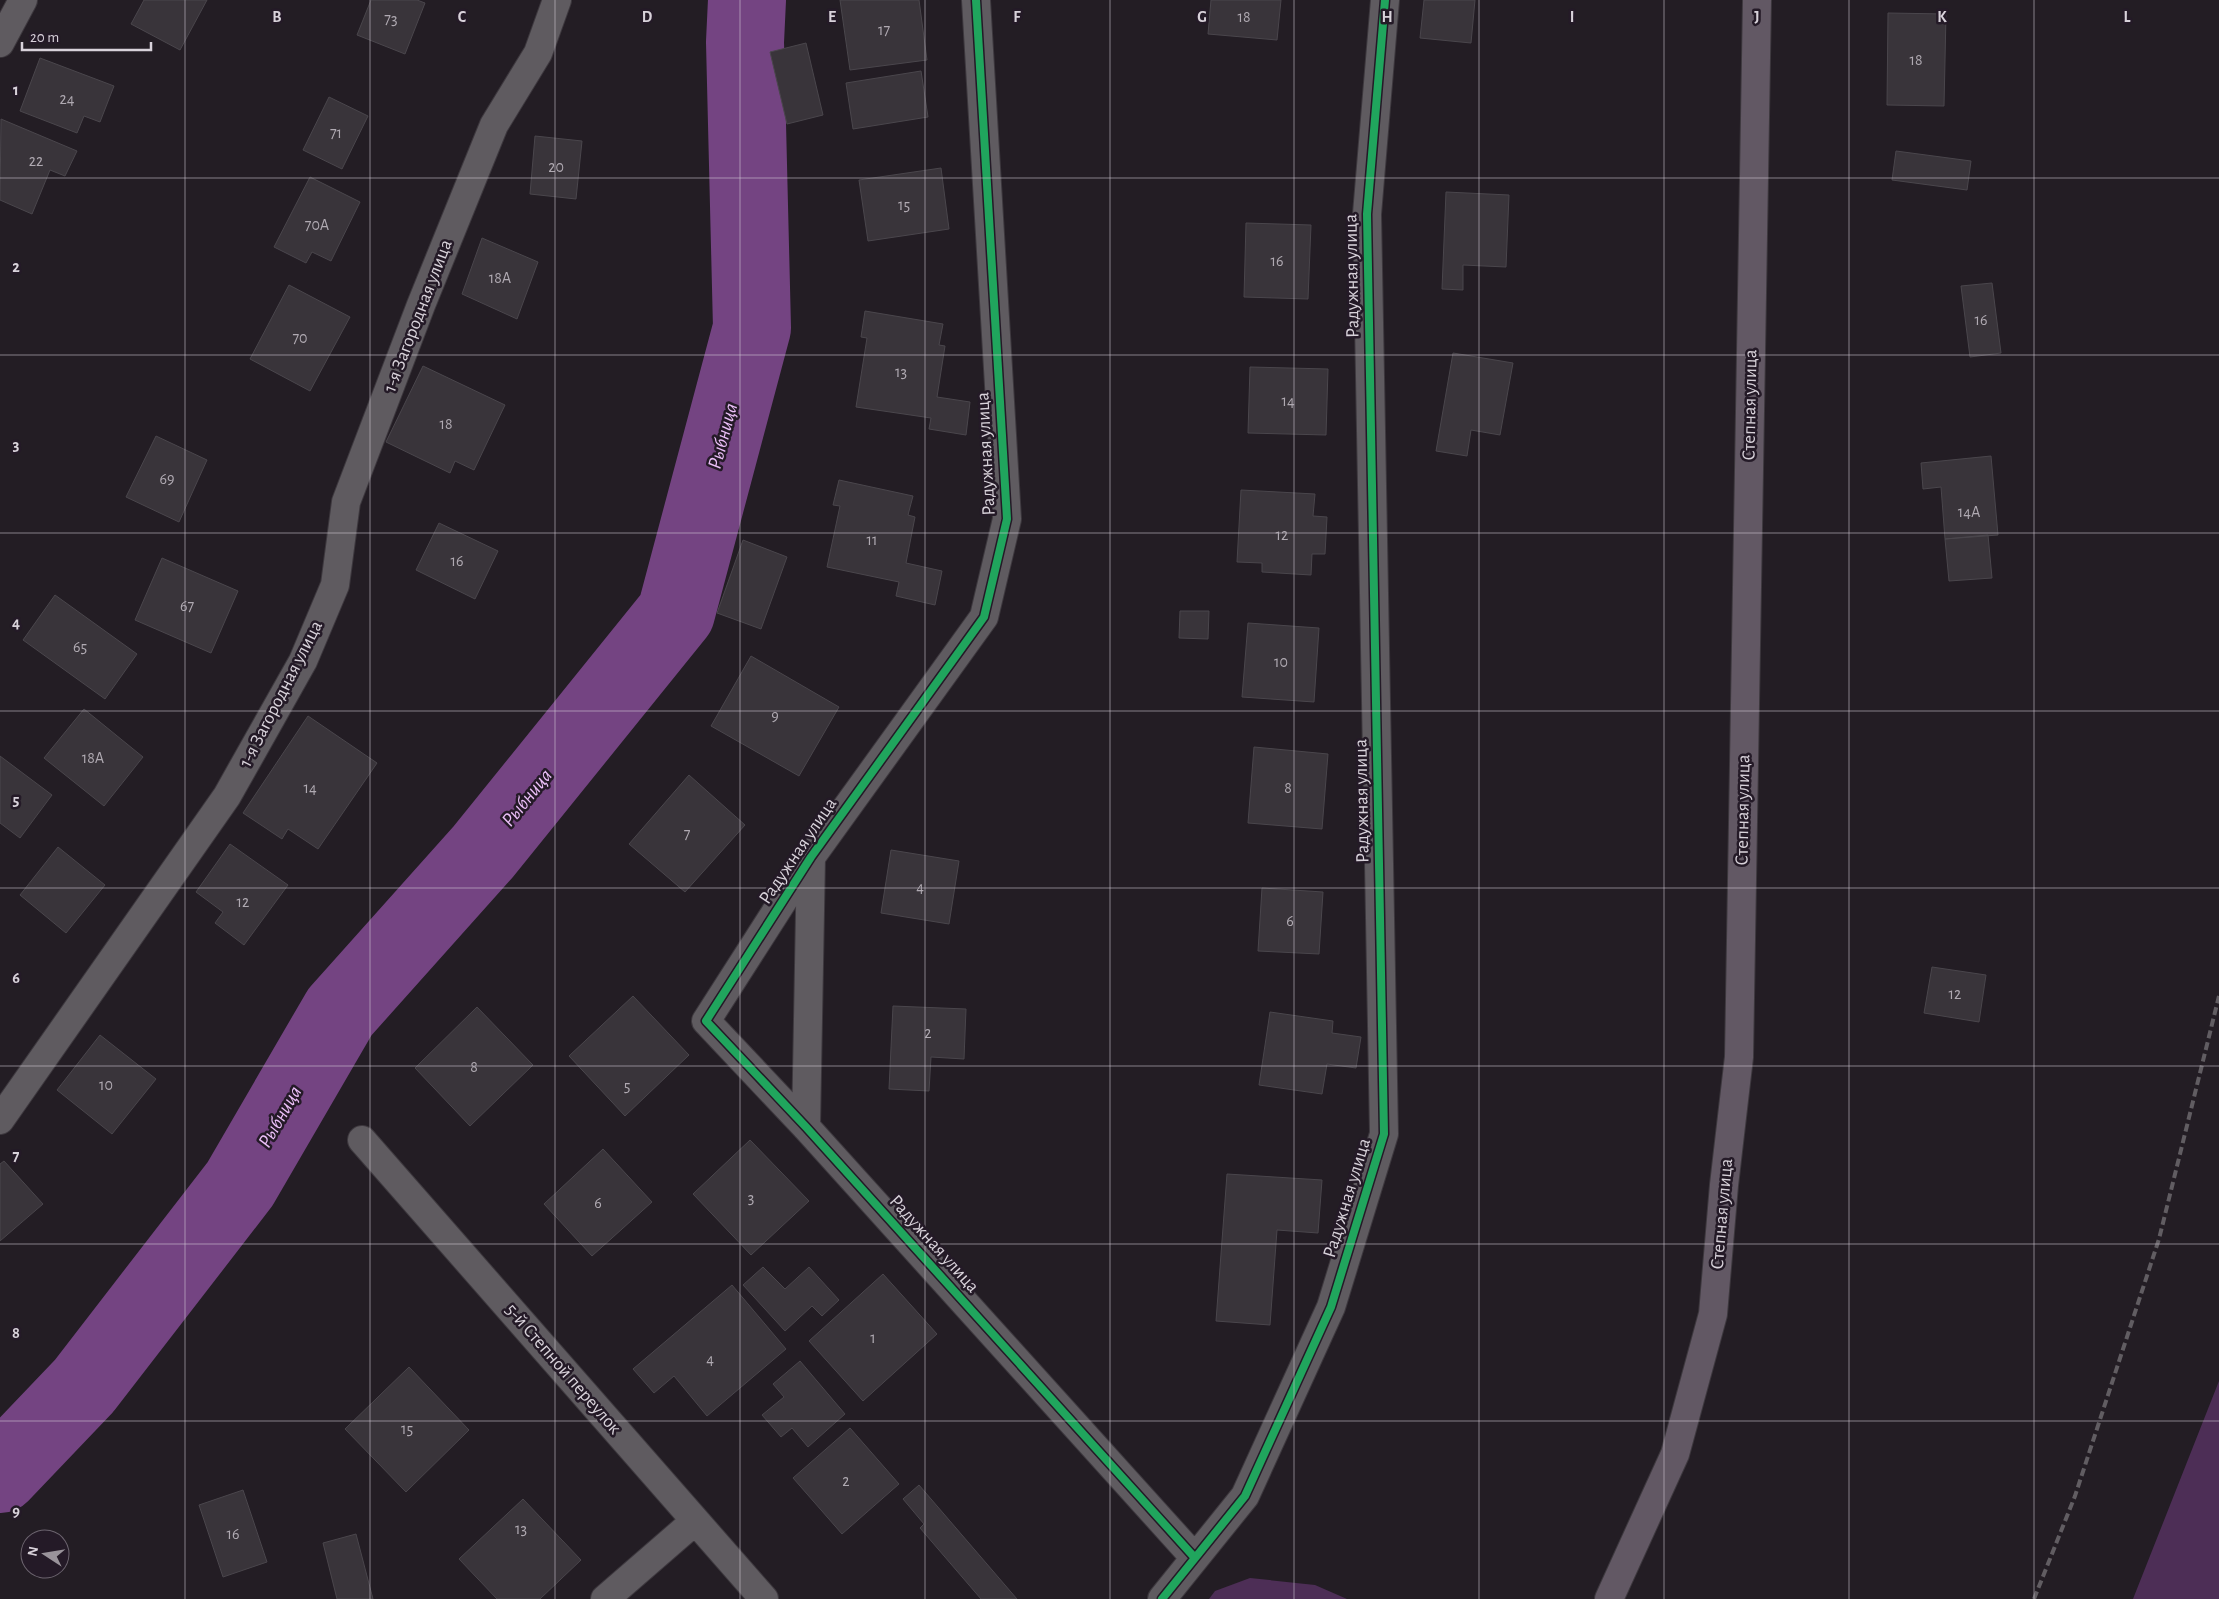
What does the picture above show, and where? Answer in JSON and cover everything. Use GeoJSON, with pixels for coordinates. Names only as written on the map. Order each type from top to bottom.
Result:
{"type":"FeatureCollection","features":[{"type":"Feature","properties":{"kind":"main road","name":"Степная улица"},"geometry":{"type":"LineString","coordinates":[[1609,1599],[1675,1454],[1713,1314],[1724,1185],[1739,1057],[1757,0]]}},
{"type":"Feature","properties":{"kind":"street"},"geometry":{"type":"LineString","coordinates":[[0,43],[23,0]]}},
{"type":"Feature","properties":{"kind":"street","name":"1-я Загородная улица"},"geometry":{"type":"LineString","coordinates":[[0,1120],[227,796],[303,661],[335,584],[346,502],[421,305],[494,125],[538,53],[556,0]]}},
{"type":"Feature","properties":{"kind":"street","name":"Радужная улица"},"geometry":{"type":"LineString","coordinates":[[976,0],[1007,520],[984,617],[811,857],[706,1021],[806,1126],[1195,1558]]}},
{"type":"Feature","properties":{"kind":"street","name":"Радужная улица"},"geometry":{"type":"LineString","coordinates":[[1162,1599],[1245,1496],[1331,1307],[1384,1134],[1367,214],[1386,0]]}},
{"type":"Feature","properties":{"kind":"street"},"geometry":{"type":"LineString","coordinates":[[806,1126],[811,857]]}},
{"type":"Feature","properties":{"kind":"street","name":"5-й Степной переулок"},"geometry":{"type":"LineString","coordinates":[[362,1140],[764,1599]]}},
{"type":"Feature","properties":{"kind":"street"},"geometry":{"type":"LineString","coordinates":[[605,1599],[696,1521]]}},
{"type":"Feature","properties":{"kind":"shaded area"},"geometry":{"type":"Polygon","coordinates":[[[2219,1381],[2219,1599],[2133,1599],[2219,1381]]]}},
{"type":"Feature","properties":{"kind":"shaded area"},"geometry":{"type":"Polygon","coordinates":[[[1250,1578],[1315,1585],[1347,1599],[1209,1599],[1215,1591],[1250,1578]]]}},
{"type":"Feature","properties":{"kind":"building"},"geometry":{"type":"Polygon","coordinates":[[[144,0],[207,0],[180,50],[131,24],[144,0]]]}},
{"type":"Feature","properties":{"kind":"building"},"geometry":{"type":"Polygon","coordinates":[[[371,0],[417,0],[425,3],[405,54],[357,35],[371,0]]]}},
{"type":"Feature","properties":{"kind":"building"},"geometry":{"type":"Polygon","coordinates":[[[840,0],[919,0],[927,60],[850,70],[840,0]]]}},
{"type":"Feature","properties":{"kind":"building"},"geometry":{"type":"Polygon","coordinates":[[[1211,0],[1281,0],[1277,40],[1208,34],[1211,0]]]}},
{"type":"Feature","properties":{"kind":"building"},"geometry":{"type":"Polygon","coordinates":[[[1424,0],[1475,0],[1471,43],[1420,38],[1424,0]]]}},
{"type":"Feature","properties":{"kind":"building"},"geometry":{"type":"Polygon","coordinates":[[[1888,13],[1946,14],[1944,106],[1887,105],[1888,13]]]}},
{"type":"Feature","properties":{"kind":"building"},"geometry":{"type":"Polygon","coordinates":[[[806,43],[823,115],[787,124],[770,52],[806,43]]]}},
{"type":"Feature","properties":{"kind":"building"},"geometry":{"type":"Polygon","coordinates":[[[40,58],[114,86],[100,122],[84,116],[77,133],[20,111],[40,58]]]}},
{"type":"Feature","properties":{"kind":"building"},"geometry":{"type":"Polygon","coordinates":[[[921,71],[928,117],[853,129],[846,83],[921,71]]]}},
{"type":"Feature","properties":{"kind":"building"},"geometry":{"type":"Polygon","coordinates":[[[329,97],[368,116],[342,169],[303,150],[329,97]]]}},
{"type":"Feature","properties":{"kind":"building"},"geometry":{"type":"Polygon","coordinates":[[[1,119],[77,151],[65,176],[50,170],[32,214],[0,200],[1,119]]]}},
{"type":"Feature","properties":{"kind":"building"},"geometry":{"type":"Polygon","coordinates":[[[535,136],[582,141],[576,199],[530,194],[535,136]]]}},
{"type":"Feature","properties":{"kind":"building"},"geometry":{"type":"Polygon","coordinates":[[[1896,151],[1971,161],[1967,190],[1892,180],[1896,151]]]}},
{"type":"Feature","properties":{"kind":"building"},"geometry":{"type":"Polygon","coordinates":[[[941,168],[949,229],[868,241],[859,180],[941,168]]]}},
{"type":"Feature","properties":{"kind":"building"},"geometry":{"type":"Polygon","coordinates":[[[310,177],[360,202],[331,261],[312,252],[306,263],[274,247],[310,177]]]}},
{"type":"Feature","properties":{"kind":"building"},"geometry":{"type":"Polygon","coordinates":[[[1446,192],[1509,195],[1506,267],[1463,265],[1463,290],[1442,289],[1446,192]]]}},
{"type":"Feature","properties":{"kind":"building"},"geometry":{"type":"Polygon","coordinates":[[[1246,223],[1311,225],[1308,299],[1244,297],[1246,223]]]}},
{"type":"Feature","properties":{"kind":"building"},"geometry":{"type":"Polygon","coordinates":[[[482,238],[538,262],[517,319],[462,294],[482,238]]]}},
{"type":"Feature","properties":{"kind":"building"},"geometry":{"type":"Polygon","coordinates":[[[1992,283],[2001,353],[1970,357],[1961,286],[1992,283]]]}},
{"type":"Feature","properties":{"kind":"building"},"geometry":{"type":"Polygon","coordinates":[[[289,285],[350,317],[310,391],[250,359],[289,285]]]}},
{"type":"Feature","properties":{"kind":"building"},"geometry":{"type":"Polygon","coordinates":[[[865,311],[943,324],[939,345],[945,346],[937,397],[970,402],[966,435],[929,429],[931,418],[856,407],[867,338],[861,337],[865,311]]]}},
{"type":"Feature","properties":{"kind":"building"},"geometry":{"type":"Polygon","coordinates":[[[1453,353],[1513,363],[1500,435],[1471,430],[1467,456],[1436,451],[1453,353]]]}},
{"type":"Feature","properties":{"kind":"building"},"geometry":{"type":"Polygon","coordinates":[[[423,366],[505,405],[474,470],[455,461],[450,473],[386,442],[423,366]]]}},
{"type":"Feature","properties":{"kind":"building"},"geometry":{"type":"Polygon","coordinates":[[[1250,367],[1328,369],[1326,435],[1248,433],[1250,367]]]}},
{"type":"Feature","properties":{"kind":"building"},"geometry":{"type":"Polygon","coordinates":[[[156,436],[207,460],[179,522],[126,497],[156,436]]]}},
{"type":"Feature","properties":{"kind":"building"},"geometry":{"type":"Polygon","coordinates":[[[1991,456],[1998,535],[1945,539],[1941,487],[1923,489],[1921,463],[1991,456]]]}},
{"type":"Feature","properties":{"kind":"building"},"geometry":{"type":"Polygon","coordinates":[[[839,480],[913,496],[908,515],[915,517],[906,563],[942,571],[935,605],[896,596],[899,582],[827,567],[840,506],[833,505],[839,480]]]}},
{"type":"Feature","properties":{"kind":"building"},"geometry":{"type":"Polygon","coordinates":[[[1241,490],[1315,494],[1313,516],[1327,517],[1325,554],[1312,554],[1311,575],[1262,572],[1262,563],[1237,562],[1241,490]]]}},
{"type":"Feature","properties":{"kind":"building"},"geometry":{"type":"Polygon","coordinates":[[[439,523],[498,551],[475,599],[416,570],[439,523]]]}},
{"type":"Feature","properties":{"kind":"building"},"geometry":{"type":"Polygon","coordinates":[[[1988,535],[1992,578],[1949,581],[1945,539],[1988,535]]]}},
{"type":"Feature","properties":{"kind":"building"},"geometry":{"type":"Polygon","coordinates":[[[743,540],[787,557],[761,629],[717,613],[743,540]]]}},
{"type":"Feature","properties":{"kind":"building"},"geometry":{"type":"Polygon","coordinates":[[[162,558],[238,591],[211,653],[135,620],[162,558]]]}},
{"type":"Feature","properties":{"kind":"building"},"geometry":{"type":"Polygon","coordinates":[[[55,595],[137,654],[105,699],[23,640],[55,595]]]}},
{"type":"Feature","properties":{"kind":"building"},"geometry":{"type":"Polygon","coordinates":[[[1180,611],[1209,611],[1208,639],[1179,638],[1180,611]]]}},
{"type":"Feature","properties":{"kind":"building"},"geometry":{"type":"Polygon","coordinates":[[[1248,623],[1319,628],[1314,702],[1242,697],[1248,623]]]}},
{"type":"Feature","properties":{"kind":"building"},"geometry":{"type":"Polygon","coordinates":[[[751,656],[839,707],[799,776],[711,726],[751,656]]]}},
{"type":"Feature","properties":{"kind":"building"},"geometry":{"type":"Polygon","coordinates":[[[84,709],[143,757],[104,806],[44,758],[84,709]]]}},
{"type":"Feature","properties":{"kind":"building"},"geometry":{"type":"Polygon","coordinates":[[[308,716],[377,763],[318,849],[288,829],[282,839],[243,813],[308,716]]]}},
{"type":"Feature","properties":{"kind":"building"},"geometry":{"type":"Polygon","coordinates":[[[1254,747],[1328,754],[1322,829],[1248,823],[1254,747]]]}},
{"type":"Feature","properties":{"kind":"building"},"geometry":{"type":"Polygon","coordinates":[[[0,756],[52,795],[20,838],[0,823],[0,756]]]}},
{"type":"Feature","properties":{"kind":"building"},"geometry":{"type":"Polygon","coordinates":[[[689,775],[745,825],[685,892],[629,844],[689,775]]]}},
{"type":"Feature","properties":{"kind":"building"},"geometry":{"type":"Polygon","coordinates":[[[230,844],[288,885],[244,945],[215,923],[223,912],[196,892],[230,844]]]}},
{"type":"Feature","properties":{"kind":"building"},"geometry":{"type":"Polygon","coordinates":[[[58,847],[105,885],[66,933],[20,895],[58,847]]]}},
{"type":"Feature","properties":{"kind":"building"},"geometry":{"type":"Polygon","coordinates":[[[891,850],[959,861],[949,924],[881,913],[891,850]]]}},
{"type":"Feature","properties":{"kind":"building"},"geometry":{"type":"Polygon","coordinates":[[[1262,888],[1323,892],[1319,954],[1258,951],[1262,888]]]}},
{"type":"Feature","properties":{"kind":"building"},"geometry":{"type":"Polygon","coordinates":[[[1932,967],[1986,975],[1979,1022],[1924,1013],[1932,967]]]}},
{"type":"Feature","properties":{"kind":"building"},"geometry":{"type":"Polygon","coordinates":[[[633,996],[689,1055],[625,1116],[569,1056],[633,996]]]}},
{"type":"Feature","properties":{"kind":"building"},"geometry":{"type":"Polygon","coordinates":[[[893,1006],[966,1009],[964,1059],[931,1057],[929,1091],[889,1089],[893,1006]]]}},
{"type":"Feature","properties":{"kind":"building"},"geometry":{"type":"Polygon","coordinates":[[[477,1007],[533,1065],[470,1126],[415,1068],[477,1007]]]}},
{"type":"Feature","properties":{"kind":"building"},"geometry":{"type":"Polygon","coordinates":[[[1270,1012],[1333,1021],[1332,1033],[1361,1037],[1356,1068],[1327,1064],[1322,1094],[1259,1085],[1270,1012]]]}},
{"type":"Feature","properties":{"kind":"building"},"geometry":{"type":"Polygon","coordinates":[[[100,1035],[156,1079],[112,1134],[57,1090],[100,1035]]]}},
{"type":"Feature","properties":{"kind":"building"},"geometry":{"type":"Polygon","coordinates":[[[750,1140],[809,1201],[751,1255],[693,1194],[750,1140]]]}},
{"type":"Feature","properties":{"kind":"building"},"geometry":{"type":"Polygon","coordinates":[[[603,1149],[652,1202],[592,1256],[544,1204],[603,1149]]]}},
{"type":"Feature","properties":{"kind":"building"},"geometry":{"type":"Polygon","coordinates":[[[4,1161],[43,1204],[0,1241],[0,1164],[4,1161]]]}},
{"type":"Feature","properties":{"kind":"building"},"geometry":{"type":"Polygon","coordinates":[[[1227,1174],[1322,1180],[1318,1233],[1277,1230],[1270,1325],[1216,1321],[1227,1174]]]}},
{"type":"Feature","properties":{"kind":"building"},"geometry":{"type":"Polygon","coordinates":[[[763,1267],[785,1289],[809,1267],[839,1300],[822,1316],[812,1306],[785,1331],[743,1285],[763,1267]]]}},
{"type":"Feature","properties":{"kind":"building"},"geometry":{"type":"Polygon","coordinates":[[[883,1274],[937,1334],[863,1401],[809,1341],[883,1274]]]}},
{"type":"Feature","properties":{"kind":"building"},"geometry":{"type":"Polygon","coordinates":[[[732,1285],[786,1349],[707,1416],[674,1376],[654,1393],[633,1369],[732,1285]]]}},
{"type":"Feature","properties":{"kind":"building"},"geometry":{"type":"Polygon","coordinates":[[[800,1361],[845,1414],[808,1447],[792,1428],[781,1437],[762,1415],[784,1397],[773,1384],[800,1361]]]}},
{"type":"Feature","properties":{"kind":"building"},"geometry":{"type":"Polygon","coordinates":[[[409,1367],[469,1430],[406,1492],[345,1429],[409,1367]]]}},
{"type":"Feature","properties":{"kind":"building"},"geometry":{"type":"Polygon","coordinates":[[[850,1428],[899,1484],[842,1534],[793,1478],[850,1428]]]}},
{"type":"Feature","properties":{"kind":"building"},"geometry":{"type":"Polygon","coordinates":[[[919,1485],[1017,1599],[981,1599],[920,1528],[924,1524],[903,1499],[919,1485]]]}},
{"type":"Feature","properties":{"kind":"building"},"geometry":{"type":"Polygon","coordinates":[[[243,1490],[267,1562],[223,1577],[199,1505],[243,1490]]]}},
{"type":"Feature","properties":{"kind":"building"},"geometry":{"type":"Polygon","coordinates":[[[523,1499],[581,1560],[540,1599],[497,1599],[459,1559],[523,1499]]]}},
{"type":"Feature","properties":{"kind":"building"},"geometry":{"type":"Polygon","coordinates":[[[356,1534],[373,1599],[337,1599],[323,1543],[356,1534]]]}},
{"type":"Feature","properties":{"kind":"waterway","name":"Рыбница"},"geometry":{"type":"LineString","coordinates":[[0,1474],[84,1386],[240,1184],[340,1012],[483,852],[676,613],[752,328],[745,42],[747,0]]}},
{"type":"Feature","properties":{"kind":"railway"},"geometry":{"type":"LineString","coordinates":[[2034,1599],[2075,1496],[2159,1239],[2219,996]]}},
{"type":"Feature","properties":{"kind":"cycle path"},"geometry":{"type":"LineString","coordinates":[[976,0],[1007,519],[984,617],[811,857],[706,1021],[806,1127],[1195,1558]]}},
{"type":"Feature","properties":{"kind":"cycle path"},"geometry":{"type":"LineString","coordinates":[[1162,1599],[1245,1496],[1331,1307],[1384,1134],[1367,214],[1385,0]]}}]}
